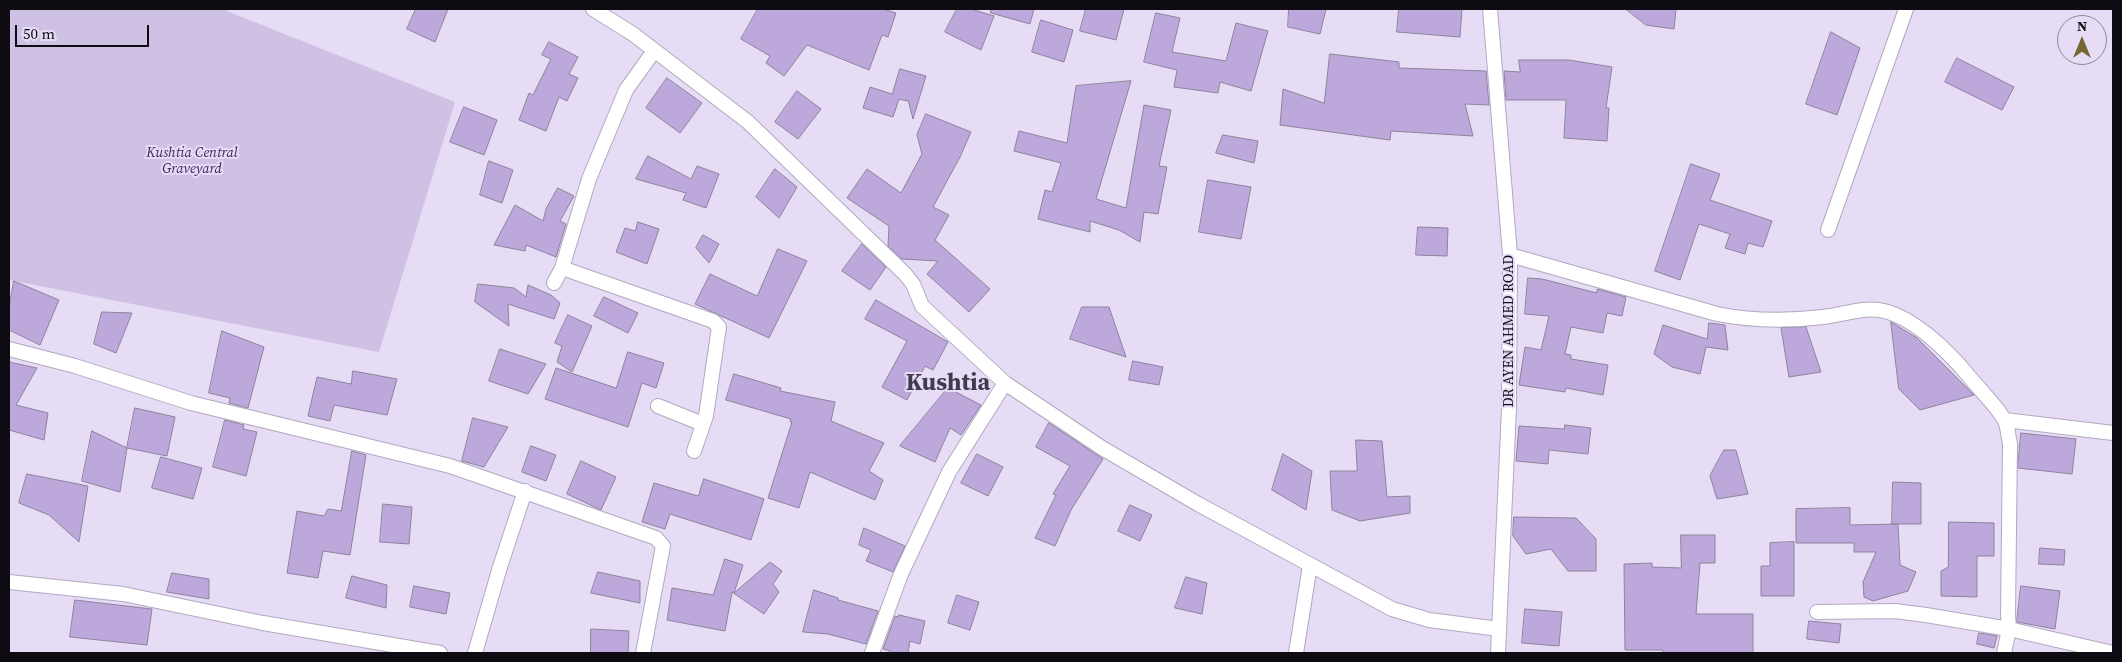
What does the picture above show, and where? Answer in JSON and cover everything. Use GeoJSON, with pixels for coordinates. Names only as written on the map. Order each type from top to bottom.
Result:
{"type":"FeatureCollection","features":[{"type":"Feature","properties":{"kind":"street"},"geometry":{"type":"LineString","coordinates":[[593,9],[633,34],[748,122],[905,274],[913,284],[922,306],[1005,383],[1102,448],[1198,504],[1392,609],[1429,620],[1499,629]]}},
{"type":"Feature","properties":{"kind":"street","name":"DR AYEN AHMED ROAD"},"geometry":{"type":"LineString","coordinates":[[1490,9],[1510,255],[1509,408],[1498,653]]}},
{"type":"Feature","properties":{"kind":"street"},"geometry":{"type":"LineString","coordinates":[[1828,230],[1906,9]]}},
{"type":"Feature","properties":{"kind":"street"},"geometry":{"type":"LineString","coordinates":[[554,283],[562,268],[589,179],[626,90],[654,51]]}},
{"type":"Feature","properties":{"kind":"street"},"geometry":{"type":"LineString","coordinates":[[1510,255],[1718,314],[1745,319],[1822,317],[1883,310],[1896,315],[1928,335],[1951,355],[2005,420],[2010,444],[2008,615],[2010,629],[2004,653]]}},
{"type":"Feature","properties":{"kind":"street"},"geometry":{"type":"LineString","coordinates":[[562,268],[713,321],[719,327],[703,424],[694,451]]}},
{"type":"Feature","properties":{"kind":"street"},"geometry":{"type":"LineString","coordinates":[[9,349],[75,366],[191,403],[450,466],[656,538],[663,546],[643,653]]}},
{"type":"Feature","properties":{"kind":"street"},"geometry":{"type":"LineString","coordinates":[[872,653],[901,574],[949,472],[1005,383]]}},
{"type":"Feature","properties":{"kind":"street"},"geometry":{"type":"LineString","coordinates":[[658,406],[703,424]]}},
{"type":"Feature","properties":{"kind":"street"},"geometry":{"type":"LineString","coordinates":[[2005,420],[2113,433]]}},
{"type":"Feature","properties":{"kind":"street"},"geometry":{"type":"LineString","coordinates":[[476,653],[500,567],[525,491]]}},
{"type":"Feature","properties":{"kind":"street"},"geometry":{"type":"LineString","coordinates":[[1296,653],[1310,565]]}},
{"type":"Feature","properties":{"kind":"street"},"geometry":{"type":"LineString","coordinates":[[9,582],[123,594],[263,623],[440,653]]}},
{"type":"Feature","properties":{"kind":"street"},"geometry":{"type":"LineString","coordinates":[[1817,612],[1895,611],[2010,629],[2113,653]]}},
{"type":"Feature","properties":{"kind":"green space","name":"Kushtia Central Graveyard"},"geometry":{"type":"Polygon","coordinates":[[[9,9],[222,9],[455,102],[379,352],[9,280],[9,9]]]}},
{"type":"Feature","properties":{"kind":"building"},"geometry":{"type":"Polygon","coordinates":[[[416,9],[448,9],[435,42],[407,29],[416,9]]]}},
{"type":"Feature","properties":{"kind":"building"},"geometry":{"type":"Polygon","coordinates":[[[758,9],[883,9],[896,13],[888,37],[882,35],[869,70],[807,45],[784,76],[766,63],[770,56],[741,39],[758,9]]]}},
{"type":"Feature","properties":{"kind":"building"},"geometry":{"type":"Polygon","coordinates":[[[957,9],[971,9],[994,16],[981,50],[945,32],[957,9]]]}},
{"type":"Feature","properties":{"kind":"building"},"geometry":{"type":"Polygon","coordinates":[[[991,9],[1034,9],[1030,24],[991,13],[991,9]]]}},
{"type":"Feature","properties":{"kind":"building"},"geometry":{"type":"Polygon","coordinates":[[[1086,9],[1124,9],[1116,40],[1080,31],[1086,9]]]}},
{"type":"Feature","properties":{"kind":"building"},"geometry":{"type":"Polygon","coordinates":[[[1289,9],[1326,9],[1320,34],[1288,27],[1289,9]]]}},
{"type":"Feature","properties":{"kind":"building"},"geometry":{"type":"Polygon","coordinates":[[[1399,9],[1462,9],[1460,37],[1397,32],[1399,9]]]}},
{"type":"Feature","properties":{"kind":"building"},"geometry":{"type":"Polygon","coordinates":[[[1626,9],[1676,9],[1674,29],[1646,25],[1626,9]]]}},
{"type":"Feature","properties":{"kind":"building"},"geometry":{"type":"Polygon","coordinates":[[[1156,13],[1180,18],[1172,52],[1226,61],[1236,23],[1268,31],[1251,91],[1220,82],[1218,93],[1174,87],[1177,70],[1144,62],[1156,13]]]}},
{"type":"Feature","properties":{"kind":"building"},"geometry":{"type":"Polygon","coordinates":[[[1041,20],[1073,30],[1064,62],[1032,52],[1041,20]]]}},
{"type":"Feature","properties":{"kind":"building"},"geometry":{"type":"Polygon","coordinates":[[[1831,32],[1860,48],[1837,115],[1806,104],[1831,32]]]}},
{"type":"Feature","properties":{"kind":"building"},"geometry":{"type":"Polygon","coordinates":[[[549,42],[578,57],[569,74],[578,78],[567,101],[559,97],[546,131],[519,120],[529,93],[533,95],[551,59],[542,55],[549,42]]]}},
{"type":"Feature","properties":{"kind":"building"},"geometry":{"type":"Polygon","coordinates":[[[1330,54],[1399,62],[1399,68],[1486,71],[1489,105],[1465,104],[1473,136],[1391,131],[1390,140],[1280,125],[1283,89],[1324,103],[1330,54]]]}},
{"type":"Feature","properties":{"kind":"building"},"geometry":{"type":"Polygon","coordinates":[[[1957,58],[2014,87],[2002,110],[1945,82],[1957,58]]]}},
{"type":"Feature","properties":{"kind":"building"},"geometry":{"type":"Polygon","coordinates":[[[1519,60],[1569,60],[1612,67],[1606,108],[1609,108],[1607,141],[1564,138],[1566,100],[1506,100],[1504,71],[1520,72],[1519,60]]]}},
{"type":"Feature","properties":{"kind":"building"},"geometry":{"type":"Polygon","coordinates":[[[900,69],[926,76],[913,119],[908,100],[899,99],[893,117],[863,108],[870,87],[892,94],[900,69]]]}},
{"type":"Feature","properties":{"kind":"building"},"geometry":{"type":"Polygon","coordinates":[[[667,78],[702,103],[680,133],[646,108],[667,78]]]}},
{"type":"Feature","properties":{"kind":"building"},"geometry":{"type":"Polygon","coordinates":[[[1131,81],[1096,199],[1126,208],[1144,105],[1171,110],[1159,166],[1167,167],[1158,214],[1144,212],[1140,242],[1119,230],[1090,221],[1090,232],[1038,219],[1045,190],[1052,192],[1061,163],[1014,151],[1019,131],[1067,143],[1076,86],[1131,81]]]}},
{"type":"Feature","properties":{"kind":"building"},"geometry":{"type":"Polygon","coordinates":[[[797,91],[821,109],[798,139],[775,122],[797,91]]]}},
{"type":"Feature","properties":{"kind":"building"},"geometry":{"type":"Polygon","coordinates":[[[464,107],[497,120],[484,155],[450,142],[464,107]]]}},
{"type":"Feature","properties":{"kind":"building"},"geometry":{"type":"Polygon","coordinates":[[[926,114],[971,132],[933,207],[949,215],[935,240],[990,289],[969,312],[927,274],[938,261],[902,259],[888,246],[889,226],[847,198],[867,169],[901,193],[922,154],[917,135],[926,114]]]}},
{"type":"Feature","properties":{"kind":"building"},"geometry":{"type":"Polygon","coordinates":[[[1223,135],[1258,141],[1254,163],[1216,153],[1223,135]]]}},
{"type":"Feature","properties":{"kind":"building"},"geometry":{"type":"Polygon","coordinates":[[[648,156],[691,179],[697,166],[719,174],[706,208],[683,200],[686,193],[636,179],[648,156]]]}},
{"type":"Feature","properties":{"kind":"building"},"geometry":{"type":"Polygon","coordinates":[[[489,161],[513,170],[502,203],[480,195],[489,161]]]}},
{"type":"Feature","properties":{"kind":"building"},"geometry":{"type":"Polygon","coordinates":[[[1691,164],[1720,174],[1710,200],[1772,221],[1763,247],[1748,243],[1745,254],[1725,248],[1730,234],[1699,224],[1680,280],[1655,271],[1691,164]]]}},
{"type":"Feature","properties":{"kind":"building"},"geometry":{"type":"Polygon","coordinates":[[[775,169],[797,187],[779,218],[756,197],[775,169]]]}},
{"type":"Feature","properties":{"kind":"building"},"geometry":{"type":"Polygon","coordinates":[[[1208,180],[1251,187],[1241,239],[1199,232],[1208,180]]]}},
{"type":"Feature","properties":{"kind":"building"},"geometry":{"type":"Polygon","coordinates":[[[558,188],[574,196],[560,221],[566,224],[556,257],[526,245],[525,251],[494,245],[515,205],[543,221],[546,209],[558,188]]]}},
{"type":"Feature","properties":{"kind":"building"},"geometry":{"type":"Polygon","coordinates":[[[638,222],[659,229],[647,264],[616,252],[625,228],[635,231],[638,222]]]}},
{"type":"Feature","properties":{"kind":"building"},"geometry":{"type":"Polygon","coordinates":[[[1418,227],[1448,228],[1447,256],[1416,255],[1418,227]]]}},
{"type":"Feature","properties":{"kind":"building"},"geometry":{"type":"Polygon","coordinates":[[[703,235],[719,244],[709,263],[696,248],[703,235]]]}},
{"type":"Feature","properties":{"kind":"building"},"geometry":{"type":"Polygon","coordinates":[[[862,244],[886,267],[870,290],[842,271],[862,244]]]}},
{"type":"Feature","properties":{"kind":"building"},"geometry":{"type":"Polygon","coordinates":[[[778,249],[807,261],[769,338],[695,304],[710,274],[757,296],[778,249]]]}},
{"type":"Feature","properties":{"kind":"building"},"geometry":{"type":"Polygon","coordinates":[[[1528,278],[1542,279],[1597,293],[1597,289],[1626,297],[1622,316],[1607,313],[1603,333],[1571,327],[1565,354],[1571,355],[1571,359],[1608,365],[1603,395],[1566,388],[1565,392],[1519,385],[1525,347],[1541,350],[1549,316],[1525,314],[1528,278]]]}},
{"type":"Feature","properties":{"kind":"building"},"geometry":{"type":"Polygon","coordinates":[[[14,281],[59,300],[40,345],[9,330],[9,308],[14,281]]]}},
{"type":"Feature","properties":{"kind":"building"},"geometry":{"type":"Polygon","coordinates":[[[478,284],[514,288],[526,297],[528,285],[551,295],[560,303],[554,319],[508,304],[509,326],[475,302],[478,284]]]}},
{"type":"Feature","properties":{"kind":"building"},"geometry":{"type":"Polygon","coordinates":[[[604,297],[638,313],[628,333],[594,316],[604,297]]]}},
{"type":"Feature","properties":{"kind":"building"},"geometry":{"type":"Polygon","coordinates":[[[876,300],[948,342],[933,370],[925,366],[907,400],[882,387],[907,341],[865,319],[876,300]]]}},
{"type":"Feature","properties":{"kind":"building"},"geometry":{"type":"Polygon","coordinates":[[[1082,307],[1109,307],[1126,357],[1070,339],[1082,307]]]}},
{"type":"Feature","properties":{"kind":"building"},"geometry":{"type":"Polygon","coordinates":[[[102,312],[132,313],[116,353],[94,344],[102,312]]]}},
{"type":"Feature","properties":{"kind":"building"},"geometry":{"type":"Polygon","coordinates":[[[568,315],[592,326],[572,372],[557,362],[562,346],[555,343],[568,315]]]}},
{"type":"Feature","properties":{"kind":"building"},"geometry":{"type":"Polygon","coordinates":[[[1891,322],[1917,338],[1974,395],[1920,410],[1899,389],[1891,322]]]}},
{"type":"Feature","properties":{"kind":"building"},"geometry":{"type":"Polygon","coordinates":[[[1709,323],[1725,325],[1728,350],[1706,347],[1700,374],[1672,367],[1654,354],[1663,325],[1707,339],[1709,323]]]}},
{"type":"Feature","properties":{"kind":"building"},"geometry":{"type":"Polygon","coordinates":[[[1806,327],[1821,372],[1789,377],[1781,328],[1806,327]]]}},
{"type":"Feature","properties":{"kind":"building"},"geometry":{"type":"Polygon","coordinates":[[[222,331],[264,347],[248,408],[229,403],[230,398],[209,393],[222,331]]]}},
{"type":"Feature","properties":{"kind":"building"},"geometry":{"type":"Polygon","coordinates":[[[500,349],[546,364],[528,394],[489,381],[500,349]]]}},
{"type":"Feature","properties":{"kind":"building"},"geometry":{"type":"Polygon","coordinates":[[[628,352],[664,363],[656,388],[642,383],[628,427],[545,399],[556,368],[616,388],[628,352]]]}},
{"type":"Feature","properties":{"kind":"building"},"geometry":{"type":"Polygon","coordinates":[[[1133,361],[1163,367],[1159,385],[1129,380],[1133,361]]]}},
{"type":"Feature","properties":{"kind":"building"},"geometry":{"type":"Polygon","coordinates":[[[9,362],[37,368],[16,405],[48,413],[44,440],[9,430],[9,362]]]}},
{"type":"Feature","properties":{"kind":"building"},"geometry":{"type":"Polygon","coordinates":[[[353,371],[397,379],[387,415],[334,405],[330,421],[308,416],[317,377],[351,384],[353,371]]]}},
{"type":"Feature","properties":{"kind":"building"},"geometry":{"type":"Polygon","coordinates":[[[734,374],[781,388],[780,391],[835,402],[831,421],[884,443],[869,471],[883,480],[875,500],[810,472],[799,508],[768,498],[792,422],[790,422],[791,419],[726,400],[734,374]]]}},
{"type":"Feature","properties":{"kind":"building"},"geometry":{"type":"Polygon","coordinates":[[[948,388],[981,405],[961,435],[950,428],[935,462],[900,446],[948,388]]]}},
{"type":"Feature","properties":{"kind":"building"},"geometry":{"type":"Polygon","coordinates":[[[135,408],[175,417],[167,456],[127,448],[135,408]]]}},
{"type":"Feature","properties":{"kind":"building"},"geometry":{"type":"Polygon","coordinates":[[[473,418],[508,427],[484,467],[462,461],[473,418]]]}},
{"type":"Feature","properties":{"kind":"building"},"geometry":{"type":"Polygon","coordinates":[[[225,420],[244,425],[243,429],[257,432],[246,476],[213,467],[225,420]]]}},
{"type":"Feature","properties":{"kind":"building"},"geometry":{"type":"Polygon","coordinates":[[[1049,423],[1103,459],[1071,510],[1055,546],[1035,538],[1056,495],[1053,494],[1070,466],[1036,447],[1049,423]]]}},
{"type":"Feature","properties":{"kind":"building"},"geometry":{"type":"Polygon","coordinates":[[[1565,425],[1591,428],[1588,454],[1549,450],[1548,464],[1516,461],[1519,426],[1564,429],[1565,425]]]}},
{"type":"Feature","properties":{"kind":"building"},"geometry":{"type":"Polygon","coordinates":[[[92,431],[127,448],[120,492],[82,481],[92,431]]]}},
{"type":"Feature","properties":{"kind":"building"},"geometry":{"type":"Polygon","coordinates":[[[2021,433],[2076,439],[2072,474],[2018,468],[2021,433]]]}},
{"type":"Feature","properties":{"kind":"building"},"geometry":{"type":"Polygon","coordinates":[[[1356,440],[1382,441],[1387,497],[1410,496],[1410,513],[1360,521],[1332,510],[1330,471],[1357,471],[1356,440]]]}},
{"type":"Feature","properties":{"kind":"building"},"geometry":{"type":"Polygon","coordinates":[[[531,446],[556,455],[546,481],[522,472],[531,446]]]}},
{"type":"Feature","properties":{"kind":"building"},"geometry":{"type":"Polygon","coordinates":[[[1724,450],[1736,450],[1748,494],[1717,499],[1710,476],[1724,450]]]}},
{"type":"Feature","properties":{"kind":"building"},"geometry":{"type":"Polygon","coordinates":[[[352,451],[366,455],[350,555],[323,551],[318,578],[287,573],[297,511],[324,516],[328,509],[341,511],[352,451]]]}},
{"type":"Feature","properties":{"kind":"building"},"geometry":{"type":"Polygon","coordinates":[[[977,454],[1003,467],[988,496],[961,483],[977,454]]]}},
{"type":"Feature","properties":{"kind":"building"},"geometry":{"type":"Polygon","coordinates":[[[1283,454],[1312,471],[1306,510],[1272,490],[1283,454]]]}},
{"type":"Feature","properties":{"kind":"building"},"geometry":{"type":"Polygon","coordinates":[[[161,457],[202,468],[193,499],[152,488],[161,457]]]}},
{"type":"Feature","properties":{"kind":"building"},"geometry":{"type":"Polygon","coordinates":[[[581,461],[616,477],[601,510],[567,494],[581,461]]]}},
{"type":"Feature","properties":{"kind":"building"},"geometry":{"type":"Polygon","coordinates":[[[27,474],[88,486],[79,542],[49,515],[19,503],[27,474]]]}},
{"type":"Feature","properties":{"kind":"building"},"geometry":{"type":"Polygon","coordinates":[[[704,479],[764,499],[751,540],[670,514],[665,529],[642,522],[654,483],[698,496],[704,479]]]}},
{"type":"Feature","properties":{"kind":"building"},"geometry":{"type":"Polygon","coordinates":[[[1893,482],[1921,483],[1921,524],[1892,524],[1893,482]]]}},
{"type":"Feature","properties":{"kind":"building"},"geometry":{"type":"Polygon","coordinates":[[[383,504],[412,507],[409,544],[380,542],[383,504]]]}},
{"type":"Feature","properties":{"kind":"building"},"geometry":{"type":"Polygon","coordinates":[[[1130,505],[1152,515],[1140,541],[1118,531],[1130,505]]]}},
{"type":"Feature","properties":{"kind":"building"},"geometry":{"type":"Polygon","coordinates":[[[1850,508],[1850,525],[1898,524],[1900,565],[1916,572],[1908,591],[1873,601],[1864,597],[1863,582],[1876,552],[1854,552],[1854,543],[1796,543],[1796,509],[1850,508]]]}},
{"type":"Feature","properties":{"kind":"building"},"geometry":{"type":"Polygon","coordinates":[[[1514,517],[1576,518],[1596,539],[1596,571],[1568,571],[1551,549],[1526,554],[1513,536],[1514,517]]]}},
{"type":"Feature","properties":{"kind":"building"},"geometry":{"type":"Polygon","coordinates":[[[1949,522],[1994,523],[1994,556],[1977,556],[1977,597],[1941,596],[1941,571],[1948,567],[1949,522]]]}},
{"type":"Feature","properties":{"kind":"building"},"geometry":{"type":"Polygon","coordinates":[[[864,528],[905,546],[893,572],[866,561],[871,550],[859,545],[864,528]]]}},
{"type":"Feature","properties":{"kind":"building"},"geometry":{"type":"Polygon","coordinates":[[[1681,535],[1715,535],[1715,563],[1700,563],[1696,614],[1753,614],[1753,653],[1663,653],[1663,650],[1625,650],[1624,564],[1652,563],[1652,567],[1681,568],[1681,535]]]}},
{"type":"Feature","properties":{"kind":"building"},"geometry":{"type":"Polygon","coordinates":[[[1794,542],[1794,596],[1761,596],[1761,566],[1770,566],[1770,543],[1794,542]]]}},
{"type":"Feature","properties":{"kind":"building"},"geometry":{"type":"Polygon","coordinates":[[[2040,548],[2065,550],[2064,565],[2039,564],[2040,548]]]}},
{"type":"Feature","properties":{"kind":"building"},"geometry":{"type":"Polygon","coordinates":[[[725,559],[743,565],[734,593],[770,562],[782,571],[773,584],[779,592],[764,614],[732,592],[725,631],[667,620],[672,588],[713,595],[725,559]]]}},
{"type":"Feature","properties":{"kind":"building"},"geometry":{"type":"Polygon","coordinates":[[[598,572],[640,581],[640,603],[591,593],[598,572]]]}},
{"type":"Feature","properties":{"kind":"building"},"geometry":{"type":"Polygon","coordinates":[[[172,573],[209,579],[209,599],[167,592],[172,573]]]}},
{"type":"Feature","properties":{"kind":"building"},"geometry":{"type":"Polygon","coordinates":[[[352,576],[387,585],[386,608],[346,598],[352,576]]]}},
{"type":"Feature","properties":{"kind":"building"},"geometry":{"type":"Polygon","coordinates":[[[1186,577],[1207,583],[1202,614],[1175,608],[1186,577]]]}},
{"type":"Feature","properties":{"kind":"building"},"geometry":{"type":"Polygon","coordinates":[[[414,586],[450,593],[446,614],[410,607],[414,586]]]}},
{"type":"Feature","properties":{"kind":"building"},"geometry":{"type":"Polygon","coordinates":[[[2021,586],[2060,591],[2055,629],[2017,622],[2021,586]]]}},
{"type":"Feature","properties":{"kind":"building"},"geometry":{"type":"Polygon","coordinates":[[[814,590],[838,598],[838,600],[878,611],[866,644],[828,634],[803,632],[814,590]]]}},
{"type":"Feature","properties":{"kind":"building"},"geometry":{"type":"Polygon","coordinates":[[[957,595],[979,602],[970,630],[948,623],[957,595]]]}},
{"type":"Feature","properties":{"kind":"building"},"geometry":{"type":"Polygon","coordinates":[[[75,600],[152,609],[147,645],[70,637],[75,600]]]}},
{"type":"Feature","properties":{"kind":"building"},"geometry":{"type":"Polygon","coordinates":[[[1525,609],[1562,612],[1559,646],[1522,643],[1525,609]]]}},
{"type":"Feature","properties":{"kind":"building"},"geometry":{"type":"Polygon","coordinates":[[[899,615],[925,621],[920,644],[910,641],[908,653],[890,653],[890,651],[883,649],[895,616],[898,617],[899,615]]]}},
{"type":"Feature","properties":{"kind":"building"},"geometry":{"type":"Polygon","coordinates":[[[1809,621],[1841,624],[1839,643],[1807,639],[1809,621]]]}},
{"type":"Feature","properties":{"kind":"building"},"geometry":{"type":"Polygon","coordinates":[[[591,629],[629,631],[628,653],[591,653],[591,629]]]}},
{"type":"Feature","properties":{"kind":"building"},"geometry":{"type":"Polygon","coordinates":[[[1979,633],[1997,636],[1994,648],[1977,644],[1979,633]]]}},
{"type":"Feature","properties":{"kind":"district","name":"Kushtia"},"geometry":{"type":"Point","coordinates":[948,384]}}]}
